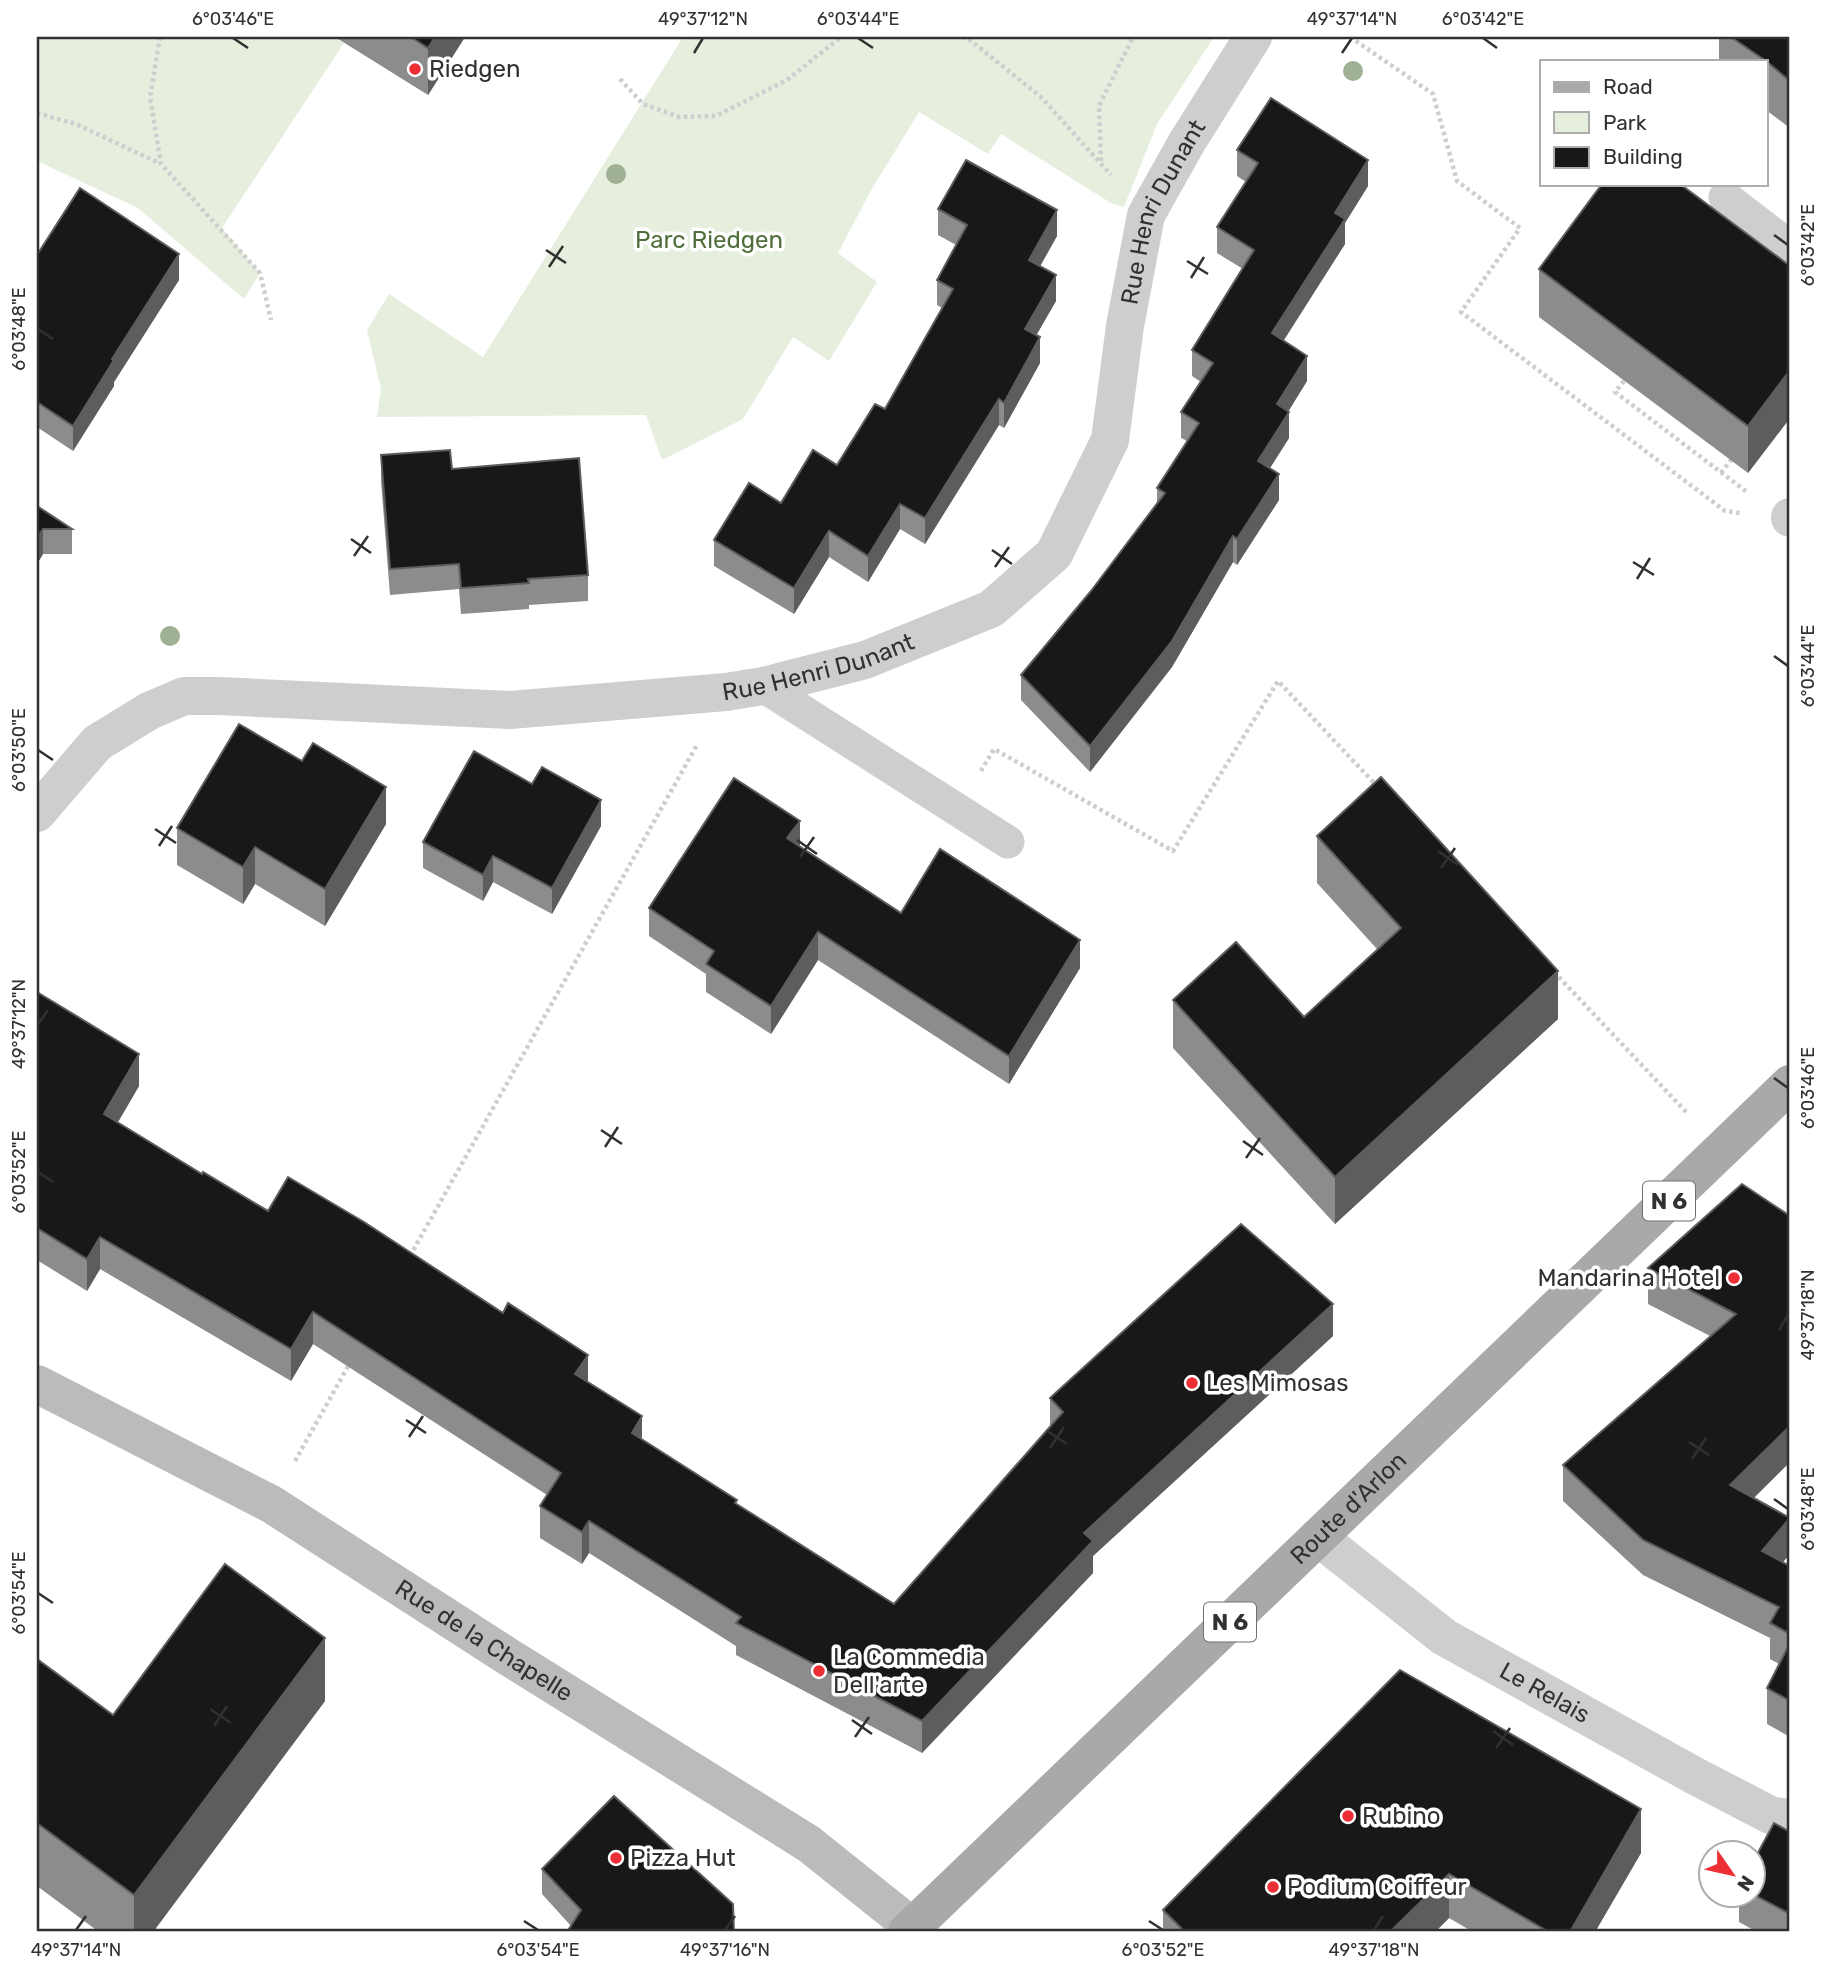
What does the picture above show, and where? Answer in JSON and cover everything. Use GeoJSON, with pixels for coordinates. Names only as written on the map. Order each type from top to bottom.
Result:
{"type":"FeatureCollection","features":[{"type":"Feature","properties":{"kind":"main road","name":"Route d'Arlon"},"geometry":{"type":"LineString","coordinates":[[913,1931],[1790,1084]]}},
{"type":"Feature","properties":{"kind":"main road","name":"Rue de la Chapelle"},"geometry":{"type":"LineString","coordinates":[[37,1384],[271,1504],[518,1664],[808,1844],[913,1931]]}},
{"type":"Feature","properties":{"kind":"street","name":"Rue Henri Dunant"},"geometry":{"type":"LineString","coordinates":[[37,813],[97,743],[149,711],[184,696],[219,695],[510,710],[726,692],[763,686],[865,660],[991,609],[1054,554],[1110,440],[1125,326],[1146,215],[1187,142],[1253,37]]}},
{"type":"Feature","properties":{"kind":"street","name":"Le Relais"},"geometry":{"type":"LineString","coordinates":[[1318,1538],[1444,1637],[1697,1777],[1772,1816],[1790,1818]]}},
{"type":"Feature","properties":{"kind":"lane"},"geometry":{"type":"LineString","coordinates":[[1725,197],[1790,247]]}},
{"type":"Feature","properties":{"kind":"lane"},"geometry":{"type":"LineString","coordinates":[[763,686],[1008,842]]}},
{"type":"Feature","properties":{"kind":"path"},"geometry":{"type":"LineString","coordinates":[[160,37],[150,97],[161,164]]}},
{"type":"Feature","properties":{"kind":"path"},"geometry":{"type":"LineString","coordinates":[[620,79],[643,104],[678,117],[716,116],[786,80],[841,37]]}},
{"type":"Feature","properties":{"kind":"path"},"geometry":{"type":"LineString","coordinates":[[962,37],[970,40],[1041,97],[1146,215]]}},
{"type":"Feature","properties":{"kind":"path"},"geometry":{"type":"LineString","coordinates":[[1101,163],[1100,106],[1133,37]]}},
{"type":"Feature","properties":{"kind":"path"},"geometry":{"type":"LineString","coordinates":[[1350,37],[1433,94],[1457,181],[1520,228],[1461,312],[1725,511],[1790,517]]}},
{"type":"Feature","properties":{"kind":"path"},"geometry":{"type":"LineString","coordinates":[[37,113],[76,124],[161,164],[260,273],[271,320]]}},
{"type":"Feature","properties":{"kind":"path"},"geometry":{"type":"LineString","coordinates":[[1624,381],[1615,392],[1721,473],[1790,517]]}},
{"type":"Feature","properties":{"kind":"path"},"geometry":{"type":"LineString","coordinates":[[1721,473],[1731,460]]}},
{"type":"Feature","properties":{"kind":"path"},"geometry":{"type":"LineString","coordinates":[[959,811],[994,749],[1173,851],[1278,681],[1382,790]]}},
{"type":"Feature","properties":{"kind":"path"},"geometry":{"type":"LineString","coordinates":[[407,1262],[726,692]]}},
{"type":"Feature","properties":{"kind":"path"},"geometry":{"type":"LineString","coordinates":[[1552,970],[1722,1150]]}},
{"type":"Feature","properties":{"kind":"path"},"geometry":{"type":"LineString","coordinates":[[271,1504],[352,1359]]}},
{"type":"Feature","properties":{"kind":"green space"},"geometry":{"type":"Polygon","coordinates":[[[37,37],[334,37],[344,43],[222,228],[260,273],[244,299],[138,208],[37,161],[37,37]]]}},
{"type":"Feature","properties":{"kind":"green space","name":"Parc Riedgen"},"geometry":{"type":"Polygon","coordinates":[[[683,37],[1214,37],[1157,124],[1124,207],[1111,203],[1001,134],[988,154],[919,112],[870,192],[838,253],[877,282],[829,361],[793,337],[743,419],[662,460],[646,415],[377,417],[381,389],[367,330],[389,294],[483,357],[683,37]]]}},
{"type":"Feature","properties":{"kind":"building"},"geometry":{"type":"Polygon","coordinates":[[[411,37],[435,37],[428,48],[411,37]]]}},
{"type":"Feature","properties":{"kind":"building"},"geometry":{"type":"Polygon","coordinates":[[[1731,37],[1790,37],[1790,81],[1768,60],[1731,37]]]}},
{"type":"Feature","properties":{"kind":"building"},"geometry":{"type":"Polygon","coordinates":[[[1271,98],[1368,160],[1335,213],[1345,219],[1272,333],[1307,356],[1277,404],[1289,412],[1258,461],[1279,474],[1237,539],[1233,536],[1172,641],[1090,746],[1021,675],[1091,591],[1165,493],[1157,488],[1199,423],[1181,412],[1213,363],[1192,350],[1254,250],[1217,227],[1258,163],[1237,150],[1271,98]]]}},
{"type":"Feature","properties":{"kind":"building"},"geometry":{"type":"Polygon","coordinates":[[[966,160],[1057,210],[1029,260],[1056,275],[1025,329],[1040,337],[1004,403],[999,399],[925,518],[900,504],[868,556],[829,531],[794,588],[714,540],[749,483],[781,503],[813,450],[837,465],[875,404],[885,409],[953,289],[937,280],[967,225],[938,209],[966,160]]]}},
{"type":"Feature","properties":{"kind":"building"},"geometry":{"type":"Polygon","coordinates":[[[1601,186],[1683,186],[1790,266],[1790,370],[1748,426],[1539,269],[1601,186]]]}},
{"type":"Feature","properties":{"kind":"building"},"geometry":{"type":"Polygon","coordinates":[[[80,188],[179,254],[73,426],[37,402],[37,255],[80,188]]]}},
{"type":"Feature","properties":{"kind":"building"},"geometry":{"type":"Polygon","coordinates":[[[450,450],[452,469],[579,458],[588,575],[528,579],[529,583],[461,588],[459,564],[390,569],[381,455],[450,450]]]}},
{"type":"Feature","properties":{"kind":"building"},"geometry":{"type":"Polygon","coordinates":[[[37,506],[72,529],[43,529],[37,538],[37,506]]]}},
{"type":"Feature","properties":{"kind":"building"},"geometry":{"type":"Polygon","coordinates":[[[239,724],[302,761],[313,743],[386,787],[325,889],[255,847],[243,867],[177,828],[239,724]]]}},
{"type":"Feature","properties":{"kind":"building"},"geometry":{"type":"Polygon","coordinates":[[[474,751],[532,784],[542,767],[601,800],[552,888],[493,856],[483,875],[423,842],[474,751]]]}},
{"type":"Feature","properties":{"kind":"building"},"geometry":{"type":"Polygon","coordinates":[[[1381,777],[1558,971],[1335,1177],[1173,1000],[1236,942],[1304,1017],[1401,928],[1317,836],[1381,777]]]}},
{"type":"Feature","properties":{"kind":"building"},"geometry":{"type":"Polygon","coordinates":[[[734,778],[800,821],[787,838],[901,913],[940,849],[1080,940],[1009,1056],[818,932],[771,1006],[706,964],[714,951],[649,908],[734,778]]]}},
{"type":"Feature","properties":{"kind":"building"},"geometry":{"type":"Polygon","coordinates":[[[37,992],[139,1054],[104,1114],[268,1211],[288,1177],[364,1222],[503,1313],[508,1303],[588,1355],[575,1374],[642,1416],[632,1433],[737,1500],[735,1503],[894,1604],[1063,1412],[1050,1398],[1241,1224],[1333,1304],[1084,1533],[1093,1541],[922,1721],[736,1623],[741,1617],[589,1521],[582,1532],[540,1506],[561,1473],[313,1312],[291,1349],[100,1237],[87,1259],[37,1228],[37,992]]]}},
{"type":"Feature","properties":{"kind":"building"},"geometry":{"type":"Polygon","coordinates":[[[1742,1184],[1790,1216],[1790,1426],[1730,1485],[1790,1518],[1762,1551],[1790,1566],[1790,1634],[1770,1623],[1779,1607],[1643,1540],[1563,1465],[1736,1314],[1648,1268],[1742,1184]]]}},
{"type":"Feature","properties":{"kind":"building"},"geometry":{"type":"Polygon","coordinates":[[[225,1564],[325,1638],[134,1895],[37,1823],[37,1659],[113,1715],[225,1564]]]}},
{"type":"Feature","properties":{"kind":"building"},"geometry":{"type":"Polygon","coordinates":[[[1790,1643],[1790,1701],[1767,1688],[1790,1643]]]}},
{"type":"Feature","properties":{"kind":"building"},"geometry":{"type":"Polygon","coordinates":[[[1400,1670],[1641,1809],[1570,1932],[1549,1932],[1449,1874],[1390,1932],[1185,1932],[1163,1910],[1400,1670]]]}},
{"type":"Feature","properties":{"kind":"building","name":"Pizza Hut"},"geometry":{"type":"Polygon","coordinates":[[[614,1796],[733,1904],[734,1932],[567,1932],[581,1910],[542,1869],[614,1796]]]}},
{"type":"Feature","properties":{"kind":"building"},"geometry":{"type":"Polygon","coordinates":[[[1774,1823],[1790,1832],[1790,1914],[1768,1902],[1768,1840],[1765,1840],[1774,1823]]]}},
{"type":"Feature","properties":{"kind":"place","name":"Riedgen"},"geometry":{"type":"Point","coordinates":[415,69]}},
{"type":"Feature","properties":{"kind":"place","name":"Mandarina Hotel"},"geometry":{"type":"Point","coordinates":[1734,1278]}},
{"type":"Feature","properties":{"kind":"place","name":"Les Mimosas"},"geometry":{"type":"Point","coordinates":[1192,1383]}},
{"type":"Feature","properties":{"kind":"place","name":"La Commedia Dell'arte"},"geometry":{"type":"Point","coordinates":[819,1671]}},
{"type":"Feature","properties":{"kind":"place","name":"Rubino"},"geometry":{"type":"Point","coordinates":[1348,1816]}},
{"type":"Feature","properties":{"kind":"place","name":"Pizza Hut"},"geometry":{"type":"Point","coordinates":[616,1858]}},
{"type":"Feature","properties":{"kind":"place","name":"Podium Coiffeur"},"geometry":{"type":"Point","coordinates":[1273,1887]}}]}
